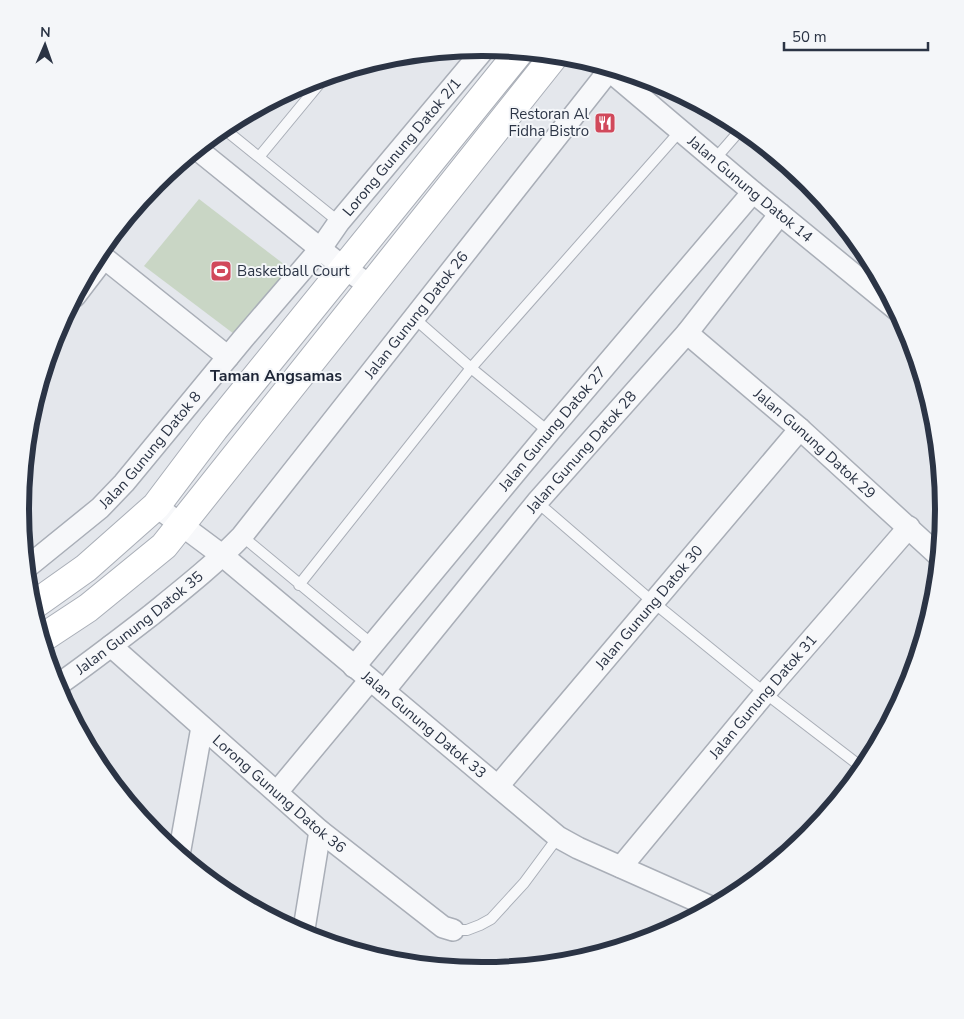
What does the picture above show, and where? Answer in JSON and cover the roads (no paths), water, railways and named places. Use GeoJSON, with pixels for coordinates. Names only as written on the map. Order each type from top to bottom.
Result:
{"type":"FeatureCollection","features":[{"type":"Feature","properties":{"kind":"street","name":"Lorong Gunung Datok 2/1"},"geometry":{"type":"LineString","coordinates":[[321,248],[339,222],[478,56]]}},
{"type":"Feature","properties":{"kind":"street"},"geometry":{"type":"LineString","coordinates":[[38,602],[86,568],[156,506],[214,429],[515,57]]}},
{"type":"Feature","properties":{"kind":"street"},"geometry":{"type":"LineString","coordinates":[[47,635],[88,608],[164,546],[550,62]]}},
{"type":"Feature","properties":{"kind":"street","name":"Jalan Gunung Datok 26"},"geometry":{"type":"LineString","coordinates":[[222,556],[242,536],[604,73]]}},
{"type":"Feature","properties":{"kind":"street","name":"Jalan Gunung Datok 14"},"geometry":{"type":"LineString","coordinates":[[620,78],[884,299]]}},
{"type":"Feature","properties":{"kind":"street"},"geometry":{"type":"LineString","coordinates":[[202,153],[344,268],[372,286]]}},
{"type":"Feature","properties":{"kind":"street","name":"Jalan Gunung Datok 27"},"geometry":{"type":"LineString","coordinates":[[354,667],[549,432],[754,192]]}},
{"type":"Feature","properties":{"kind":"street","name":"Jalan Gunung Datok 28"},"geometry":{"type":"LineString","coordinates":[[277,792],[377,686],[687,333],[780,214]]}},
{"type":"Feature","properties":{"kind":"street","name":"Jalan Gunung Datok 8"},"geometry":{"type":"LineString","coordinates":[[32,563],[100,508],[141,464],[228,357],[321,248]]}},
{"type":"Feature","properties":{"kind":"street"},"geometry":{"type":"LineString","coordinates":[[104,259],[228,357]]}},
{"type":"Feature","properties":{"kind":"street","name":"Jalan Gunung Datok 29"},"geometry":{"type":"LineString","coordinates":[[687,333],[909,527],[933,544]]}},
{"type":"Feature","properties":{"kind":"street","name":"Jalan Gunung Datok 30"},"geometry":{"type":"LineString","coordinates":[[498,786],[800,430]]}},
{"type":"Feature","properties":{"kind":"street","name":"Jalan Gunung Datok 33"},"geometry":{"type":"LineString","coordinates":[[156,506],[222,556],[558,837],[578,848],[705,904]]}},
{"type":"Feature","properties":{"kind":"street","name":"Jalan Gunung Datok 31"},"geometry":{"type":"LineString","coordinates":[[621,867],[765,693],[909,527]]}},
{"type":"Feature","properties":{"kind":"street","name":"Jalan Gunung Datok 35"},"geometry":{"type":"LineString","coordinates":[[63,682],[90,663],[222,556]]}},
{"type":"Feature","properties":{"kind":"street","name":"Lorong Gunung Datok 36"},"geometry":{"type":"LineString","coordinates":[[111,646],[320,831],[443,927],[454,930]]}},
{"type":"Feature","properties":{"kind":"street"},"geometry":{"type":"LineString","coordinates":[[180,847],[202,727]]}},
{"type":"Feature","properties":{"kind":"street"},"geometry":{"type":"LineString","coordinates":[[304,926],[320,831]]}},
{"type":"Feature","properties":{"kind":"lane"},"geometry":{"type":"LineString","coordinates":[[259,158],[315,89]]}},
{"type":"Feature","properties":{"kind":"lane"},"geometry":{"type":"LineString","coordinates":[[299,585],[471,368],[682,130]]}},
{"type":"Feature","properties":{"kind":"lane"},"geometry":{"type":"LineString","coordinates":[[229,133],[339,222]]}},
{"type":"Feature","properties":{"kind":"lane"},"geometry":{"type":"LineString","coordinates":[[716,160],[736,135]]}},
{"type":"Feature","properties":{"kind":"lane"},"geometry":{"type":"LineString","coordinates":[[414,318],[549,432]]}},
{"type":"Feature","properties":{"kind":"lane"},"geometry":{"type":"LineString","coordinates":[[537,502],[653,602],[765,693],[857,764]]}},
{"type":"Feature","properties":{"kind":"lane"},"geometry":{"type":"LineString","coordinates":[[242,536],[372,644]]}},
{"type":"Feature","properties":{"kind":"lane"},"geometry":{"type":"LineString","coordinates":[[454,930],[466,930],[490,919],[524,883],[558,837]]}},
{"type":"Feature","properties":{"kind":"place","name":"Restoran Al Fidha Bistro"},"geometry":{"type":"Point","coordinates":[605,123]}},
{"type":"Feature","properties":{"kind":"place","name":"Basketball Court"},"geometry":{"type":"Point","coordinates":[221,271]}},
{"type":"Feature","properties":{"kind":"district","name":"Taman Angsamas"},"geometry":{"type":"Point","coordinates":[276,376]}}]}
